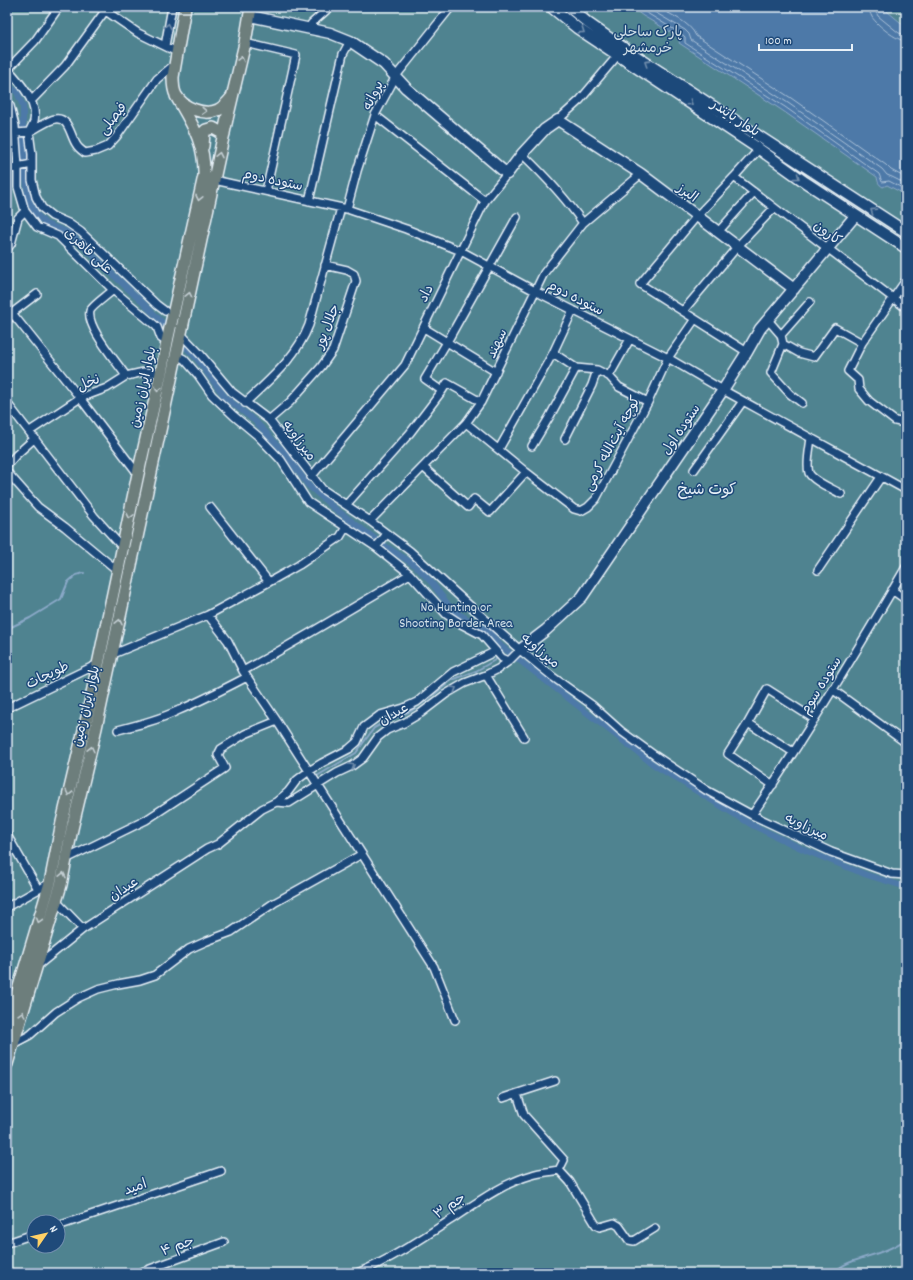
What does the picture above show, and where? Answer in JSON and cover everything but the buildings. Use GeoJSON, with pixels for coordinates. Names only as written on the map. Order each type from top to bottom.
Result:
{"type":"FeatureCollection","features":[{"type":"Feature","properties":{"kind":"main road"},"geometry":{"type":"LineString","coordinates":[[185,7],[174,65],[173,87],[176,96],[195,130],[203,153]]}},
{"type":"Feature","properties":{"kind":"main road"},"geometry":{"type":"LineString","coordinates":[[181,334],[251,11]]}},
{"type":"Feature","properties":{"kind":"main road"},"geometry":{"type":"LineString","coordinates":[[176,96],[191,109],[205,112],[218,110],[232,97]]}},
{"type":"Feature","properties":{"kind":"main road"},"geometry":{"type":"LineString","coordinates":[[203,153],[204,132],[206,130],[213,128],[224,134]]}},
{"type":"Feature","properties":{"kind":"main road","name":"بلوار ایران زمین"},"geometry":{"type":"LineString","coordinates":[[7,1027],[50,883],[62,822],[98,664],[138,474],[204,176],[203,153]]}},
{"type":"Feature","properties":{"kind":"main road","name":"بلوار ایران زمین"},"geometry":{"type":"LineString","coordinates":[[7,1064],[56,901],[96,728],[181,334]]}},
{"type":"Feature","properties":{"kind":"street"},"geometry":{"type":"LineString","coordinates":[[21,131],[34,122],[35,113],[31,101],[21,84],[8,69],[35,41],[59,7]]}},
{"type":"Feature","properties":{"kind":"street"},"geometry":{"type":"LineString","coordinates":[[165,46],[172,7]]}},
{"type":"Feature","properties":{"kind":"street"},"geometry":{"type":"LineString","coordinates":[[308,29],[312,23],[330,7]]}},
{"type":"Feature","properties":{"kind":"street","name":"پروانه"},"geometry":{"type":"LineString","coordinates":[[245,403],[273,377],[295,352],[306,335],[325,265],[376,115],[396,76],[450,7]]}},
{"type":"Feature","properties":{"kind":"street","name":"بلوار بایندر"},"geometry":{"type":"LineString","coordinates":[[551,7],[577,28],[759,149],[804,182],[906,248]]}},
{"type":"Feature","properties":{"kind":"street","name":"بلوار بایندر"},"geometry":{"type":"LineString","coordinates":[[570,7],[588,23],[628,51],[906,232]]}},
{"type":"Feature","properties":{"kind":"street"},"geometry":{"type":"LineString","coordinates":[[31,101],[65,66],[103,9],[138,33],[177,52]]}},
{"type":"Feature","properties":{"kind":"street"},"geometry":{"type":"LineString","coordinates":[[251,11],[308,29],[330,33],[350,41],[384,64],[406,88],[507,174]]}},
{"type":"Feature","properties":{"kind":"street"},"geometry":{"type":"LineString","coordinates":[[309,200],[343,54],[350,41]]}},
{"type":"Feature","properties":{"kind":"street"},"geometry":{"type":"LineString","coordinates":[[245,43],[296,56],[266,191]]}},
{"type":"Feature","properties":{"kind":"street","name":"داد"},"geometry":{"type":"LineString","coordinates":[[312,477],[405,365],[485,201],[522,154],[546,129],[560,121],[618,55]]}},
{"type":"Feature","properties":{"kind":"street","name":"فیصلی"},"geometry":{"type":"LineString","coordinates":[[21,131],[54,119],[62,120],[67,124],[79,149],[84,153],[96,151],[108,146],[117,136],[157,79],[174,65]]}},
{"type":"Feature","properties":{"kind":"street"},"geometry":{"type":"LineString","coordinates":[[7,101],[32,154],[25,165],[7,169]]}},
{"type":"Feature","properties":{"kind":"street"},"geometry":{"type":"LineString","coordinates":[[376,115],[485,201]]}},
{"type":"Feature","properties":{"kind":"street","name":"البرز"},"geometry":{"type":"LineString","coordinates":[[560,121],[641,174],[794,290]]}},
{"type":"Feature","properties":{"kind":"street"},"geometry":{"type":"LineString","coordinates":[[7,127],[21,131]]}},
{"type":"Feature","properties":{"kind":"street"},"geometry":{"type":"LineString","coordinates":[[742,138],[748,128]]}},
{"type":"Feature","properties":{"kind":"street","name":"علی قاهری"},"geometry":{"type":"LineString","coordinates":[[21,131],[25,165],[18,187],[25,211],[37,227],[58,236],[113,290],[157,327],[161,338],[168,339]]}},
{"type":"Feature","properties":{"kind":"street"},"geometry":{"type":"LineString","coordinates":[[747,352],[640,284],[697,216],[759,149]]}},
{"type":"Feature","properties":{"kind":"street"},"geometry":{"type":"LineString","coordinates":[[522,154],[569,202],[583,223]]}},
{"type":"Feature","properties":{"kind":"street"},"geometry":{"type":"LineString","coordinates":[[25,165],[32,180],[36,197],[42,208],[52,216],[81,232],[165,311]]}},
{"type":"Feature","properties":{"kind":"street","name":"سهند"},"geometry":{"type":"LineString","coordinates":[[370,521],[466,423],[480,402],[496,372],[544,273],[583,223],[641,174]]}},
{"type":"Feature","properties":{"kind":"street","name":"کارون"},"geometry":{"type":"LineString","coordinates":[[734,177],[906,308]]}},
{"type":"Feature","properties":{"kind":"street","name":"ستوده دوم"},"geometry":{"type":"LineString","coordinates":[[214,180],[344,208],[406,229],[461,251],[535,291],[668,358],[723,390],[906,490]]}},
{"type":"Feature","properties":{"kind":"street"},"geometry":{"type":"LineString","coordinates":[[718,232],[754,192]]}},
{"type":"Feature","properties":{"kind":"street"},"geometry":{"type":"LineString","coordinates":[[683,311],[737,247],[774,208]]}},
{"type":"Feature","properties":{"kind":"street"},"geometry":{"type":"LineString","coordinates":[[7,249],[11,244],[18,218],[25,211]]}},
{"type":"Feature","properties":{"kind":"street","name":"ستوده اول"},"geometry":{"type":"LineString","coordinates":[[519,651],[546,630],[582,597],[723,390],[760,329],[855,216]]}},
{"type":"Feature","properties":{"kind":"street"},"geometry":{"type":"LineString","coordinates":[[442,391],[425,379],[517,217]]}},
{"type":"Feature","properties":{"kind":"street","name":"جلال پور"},"geometry":{"type":"LineString","coordinates":[[269,420],[290,402],[321,367],[333,350],[356,281],[354,274],[347,270],[325,265]]}},
{"type":"Feature","properties":{"kind":"street"},"geometry":{"type":"LineString","coordinates":[[905,420],[894,421],[869,401],[859,389],[858,380],[848,371],[862,343],[906,280]]}},
{"type":"Feature","properties":{"kind":"street"},"geometry":{"type":"LineString","coordinates":[[113,290],[91,310],[89,317],[101,342],[126,376]]}},
{"type":"Feature","properties":{"kind":"street"},"geometry":{"type":"LineString","coordinates":[[7,321],[12,313],[37,294]]}},
{"type":"Feature","properties":{"kind":"street"},"geometry":{"type":"LineString","coordinates":[[781,335],[810,302]]}},
{"type":"Feature","properties":{"kind":"street"},"geometry":{"type":"LineString","coordinates":[[499,449],[553,353],[573,310]]}},
{"type":"Feature","properties":{"kind":"street"},"geometry":{"type":"LineString","coordinates":[[12,313],[138,474]]}},
{"type":"Feature","properties":{"kind":"street","name":"کوچه آیت‌الله کرمی"},"geometry":{"type":"LineString","coordinates":[[466,423],[574,509],[581,511],[588,507],[596,499],[648,402],[668,358],[695,319]]}},
{"type":"Feature","properties":{"kind":"street"},"geometry":{"type":"LineString","coordinates":[[768,320],[781,335],[783,344],[771,373],[790,394],[802,403]]}},
{"type":"Feature","properties":{"kind":"street"},"geometry":{"type":"LineString","coordinates":[[424,328],[496,372]]}},
{"type":"Feature","properties":{"kind":"street"},"geometry":{"type":"LineString","coordinates":[[783,344],[799,353],[814,357],[835,328],[862,343]]}},
{"type":"Feature","properties":{"kind":"street","name":"میرزاویه"},"geometry":{"type":"LineString","coordinates":[[181,334],[232,392],[269,420],[322,489],[370,521],[385,536],[410,551],[519,651],[592,705],[621,731],[650,753],[706,790],[752,815],[831,852],[892,874],[906,875]]}},
{"type":"Feature","properties":{"kind":"street"},"geometry":{"type":"LineString","coordinates":[[609,376],[630,339]]}},
{"type":"Feature","properties":{"kind":"street"},"geometry":{"type":"LineString","coordinates":[[177,352],[198,375],[212,395],[258,436],[281,460],[308,502],[377,546],[410,574],[446,614],[482,635],[499,654],[510,660]]}},
{"type":"Feature","properties":{"kind":"street"},"geometry":{"type":"LineString","coordinates":[[553,353],[576,368],[597,370],[609,376],[619,387],[648,402]]}},
{"type":"Feature","properties":{"kind":"street"},"geometry":{"type":"LineString","coordinates":[[532,446],[576,368]]}},
{"type":"Feature","properties":{"kind":"street"},"geometry":{"type":"LineString","coordinates":[[565,439],[592,385],[597,370]]}},
{"type":"Feature","properties":{"kind":"street","name":"نخل"},"geometry":{"type":"LineString","coordinates":[[30,431],[80,398],[107,388],[126,376],[144,372],[161,374]]}},
{"type":"Feature","properties":{"kind":"street"},"geometry":{"type":"LineString","coordinates":[[346,505],[410,433],[447,383],[480,402]]}},
{"type":"Feature","properties":{"kind":"street"},"geometry":{"type":"LineString","coordinates":[[694,470],[743,401]]}},
{"type":"Feature","properties":{"kind":"street"},"geometry":{"type":"LineString","coordinates":[[7,403],[94,516],[123,548]]}},
{"type":"Feature","properties":{"kind":"street"},"geometry":{"type":"LineString","coordinates":[[7,464],[35,438]]}},
{"type":"Feature","properties":{"kind":"street"},"geometry":{"type":"LineString","coordinates":[[811,438],[808,465],[809,472],[813,478],[841,494]]}},
{"type":"Feature","properties":{"kind":"street"},"geometry":{"type":"LineString","coordinates":[[423,468],[468,507],[474,499],[490,512],[526,472]]}},
{"type":"Feature","properties":{"kind":"street"},"geometry":{"type":"LineString","coordinates":[[7,472],[38,507],[65,527],[118,572]]}},
{"type":"Feature","properties":{"kind":"street"},"geometry":{"type":"LineString","coordinates":[[818,570],[881,477]]}},
{"type":"Feature","properties":{"kind":"street"},"geometry":{"type":"LineString","coordinates":[[210,507],[269,582]]}},
{"type":"Feature","properties":{"kind":"street"},"geometry":{"type":"LineString","coordinates":[[111,656],[208,615],[269,582],[299,565],[340,536],[346,527]]}},
{"type":"Feature","properties":{"kind":"street"},"geometry":{"type":"LineString","coordinates":[[377,546],[385,536]]}},
{"type":"Feature","properties":{"kind":"street","name":"ستوده سوم"},"geometry":{"type":"LineString","coordinates":[[752,815],[773,785],[814,719],[906,566]]}},
{"type":"Feature","properties":{"kind":"street"},"geometry":{"type":"LineString","coordinates":[[118,730],[143,724],[176,712],[217,693],[332,619],[410,574]]}},
{"type":"Feature","properties":{"kind":"street"},"geometry":{"type":"LineString","coordinates":[[892,590],[906,600]]}},
{"type":"Feature","properties":{"kind":"street"},"geometry":{"type":"LineString","coordinates":[[208,615],[228,641],[245,674],[277,721],[434,967],[455,1020]]}},
{"type":"Feature","properties":{"kind":"street","name":"عیدان"},"geometry":{"type":"LineString","coordinates":[[276,802],[290,803],[337,773],[352,766],[363,758],[378,738],[387,730],[421,713],[446,694],[465,683],[486,675],[510,660],[519,651]]}},
{"type":"Feature","properties":{"kind":"street","name":"عیدان"},"geometry":{"type":"LineString","coordinates":[[36,967],[83,929],[207,849],[218,844],[262,809],[276,802],[288,792],[297,780],[309,771],[349,749],[356,742],[364,727],[380,715],[404,708],[417,702],[453,672],[499,654]]}},
{"type":"Feature","properties":{"kind":"street","name":"طویجات"},"geometry":{"type":"LineString","coordinates":[[7,708],[98,664]]}},
{"type":"Feature","properties":{"kind":"street"},"geometry":{"type":"LineString","coordinates":[[486,675],[524,737]]}},
{"type":"Feature","properties":{"kind":"street"},"geometry":{"type":"LineString","coordinates":[[773,785],[728,754],[748,723],[766,689],[814,719]]}},
{"type":"Feature","properties":{"kind":"street"},"geometry":{"type":"LineString","coordinates":[[832,689],[906,743]]}},
{"type":"Feature","properties":{"kind":"street"},"geometry":{"type":"LineString","coordinates":[[66,859],[146,820],[225,768],[218,755],[221,750],[244,734],[277,721]]}},
{"type":"Feature","properties":{"kind":"street"},"geometry":{"type":"LineString","coordinates":[[748,723],[793,752]]}},
{"type":"Feature","properties":{"kind":"street"},"geometry":{"type":"LineString","coordinates":[[7,835],[38,890]]}},
{"type":"Feature","properties":{"kind":"street"},"geometry":{"type":"LineString","coordinates":[[13,1044],[30,1035],[56,1012],[78,998],[98,989],[140,980],[155,975],[189,949],[207,940],[231,932],[274,903],[362,854]]}},
{"type":"Feature","properties":{"kind":"street"},"geometry":{"type":"LineString","coordinates":[[7,907],[50,883]]}},
{"type":"Feature","properties":{"kind":"street"},"geometry":{"type":"LineString","coordinates":[[56,901],[83,929]]}},
{"type":"Feature","properties":{"kind":"street"},"geometry":{"type":"LineString","coordinates":[[503,1098],[555,1081]]}},
{"type":"Feature","properties":{"kind":"street"},"geometry":{"type":"LineString","coordinates":[[517,1094],[524,1115],[564,1160],[559,1170],[570,1182],[596,1225],[600,1227],[614,1223],[619,1226],[629,1240],[634,1241],[655,1228]]}},
{"type":"Feature","properties":{"kind":"street","name":"جم ۳"},"geometry":{"type":"LineString","coordinates":[[357,1273],[369,1269],[397,1253],[483,1198],[508,1184],[532,1175],[559,1170]]}},
{"type":"Feature","properties":{"kind":"street","name":"امید"},"geometry":{"type":"LineString","coordinates":[[66,1223],[221,1171]]}},
{"type":"Feature","properties":{"kind":"street"},"geometry":{"type":"LineString","coordinates":[[7,1243],[26,1237]]}},
{"type":"Feature","properties":{"kind":"street","name":"جم ۴"},"geometry":{"type":"LineString","coordinates":[[139,1273],[224,1242]]}},
{"type":"Feature","properties":{"kind":"green space","name":"No Hunting or Shooting Border Area"},"geometry":{"type":"Polygon","coordinates":[[[7,7],[906,7],[906,1273],[7,1273],[7,7]]]}},
{"type":"Feature","properties":{"kind":"water"},"geometry":{"type":"Polygon","coordinates":[[[631,7],[882,7],[906,27],[906,195],[887,185],[883,187],[881,186],[878,183],[877,177],[783,111],[679,43],[681,38],[643,16],[631,7]]]}},
{"type":"Feature","properties":{"kind":"waterway"},"geometry":{"type":"LineString","coordinates":[[7,85],[17,92],[23,106],[26,179],[29,201],[36,214],[46,224],[70,233],[170,330]]}},
{"type":"Feature","properties":{"kind":"waterway"},"geometry":{"type":"LineString","coordinates":[[179,340],[197,359],[225,397],[255,421],[285,453],[308,485],[334,508],[382,544],[415,565],[432,583],[452,610],[488,631],[501,646],[654,765],[752,825],[807,851],[867,875],[906,887]]}},
{"type":"Feature","properties":{"kind":"waterway"},"geometry":{"type":"LineString","coordinates":[[7,629],[30,618],[61,599],[68,582],[76,575],[84,573]]}},
{"type":"Feature","properties":{"kind":"waterway"},"geometry":{"type":"LineString","coordinates":[[317,776],[356,753],[374,728],[411,711],[452,680],[476,671],[495,660],[505,649]]}},
{"type":"Feature","properties":{"kind":"waterway"},"geometry":{"type":"LineString","coordinates":[[832,1273],[846,1264],[887,1250],[906,1239]]}},
{"type":"Feature","properties":{"kind":"district","name":"کوت شیخ"},"geometry":{"type":"Point","coordinates":[707,488]}},
{"type":"Feature","properties":{"kind":"park label","name":"پارک ساحلی خرمشهر"},"geometry":{"type":"Point","coordinates":[648,40]}}]}
